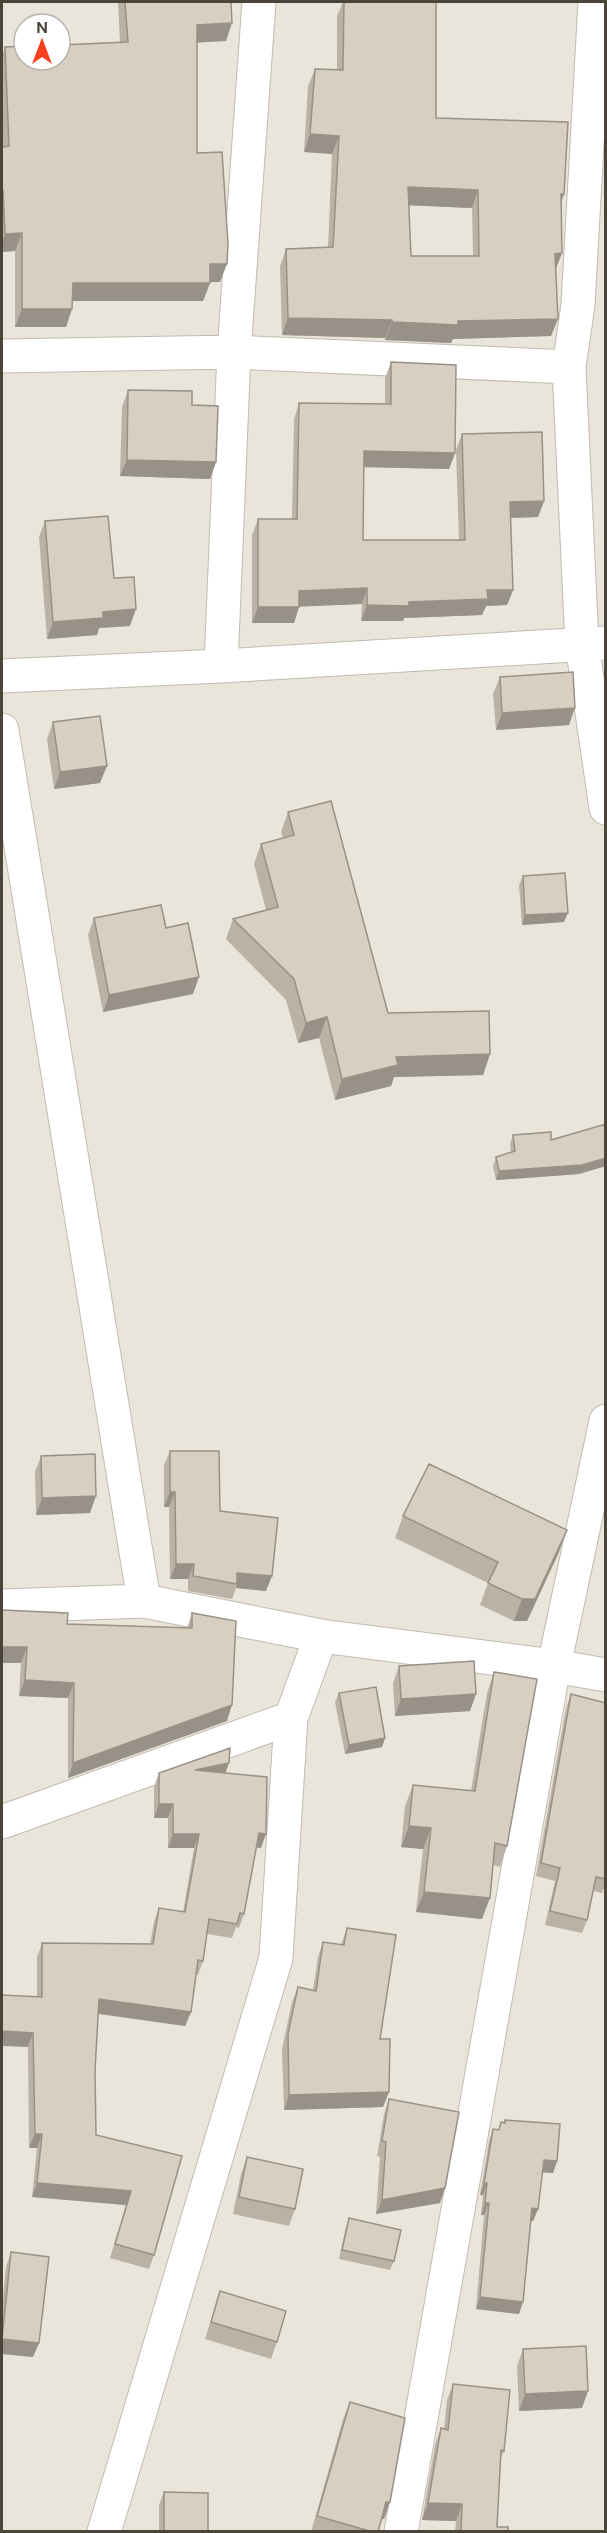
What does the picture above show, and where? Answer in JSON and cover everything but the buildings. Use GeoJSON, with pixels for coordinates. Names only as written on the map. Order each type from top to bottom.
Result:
{"type":"FeatureCollection","features":[{"type":"Feature","properties":{"kind":"street"},"geometry":{"type":"LineString","coordinates":[[221,666],[234,352],[260,2]]}},
{"type":"Feature","properties":{"kind":"street"},"geometry":{"type":"LineString","coordinates":[[595,2],[592,306],[569,367],[594,643],[606,808]]}},
{"type":"Feature","properties":{"kind":"street"},"geometry":{"type":"LineString","coordinates":[[2,356],[234,352],[569,367]]}},
{"type":"Feature","properties":{"kind":"street"},"geometry":{"type":"LineString","coordinates":[[2,676],[221,666],[594,643]]}},
{"type":"Feature","properties":{"kind":"street"},"geometry":{"type":"LineString","coordinates":[[2,730],[144,1601]]}},
{"type":"Feature","properties":{"kind":"street"},"geometry":{"type":"LineString","coordinates":[[401,2532],[554,1666],[606,1421]]}},
{"type":"Feature","properties":{"kind":"street"},"geometry":{"type":"LineString","coordinates":[[2,1606],[144,1601],[321,1636],[554,1666],[606,1675]]}},
{"type":"Feature","properties":{"kind":"street"},"geometry":{"type":"LineString","coordinates":[[104,2532],[276,1958],[291,1718],[321,1636]]}},
{"type":"Feature","properties":{"kind":"street"},"geometry":{"type":"LineString","coordinates":[[2,1835],[2,1822],[291,1718]]}},
{"type":"Feature","properties":{"kind":"shaded area"},"geometry":{"type":"Polygon","coordinates":[[[2,2],[605,2],[605,2531],[2,2531],[2,2]]]}}]}
